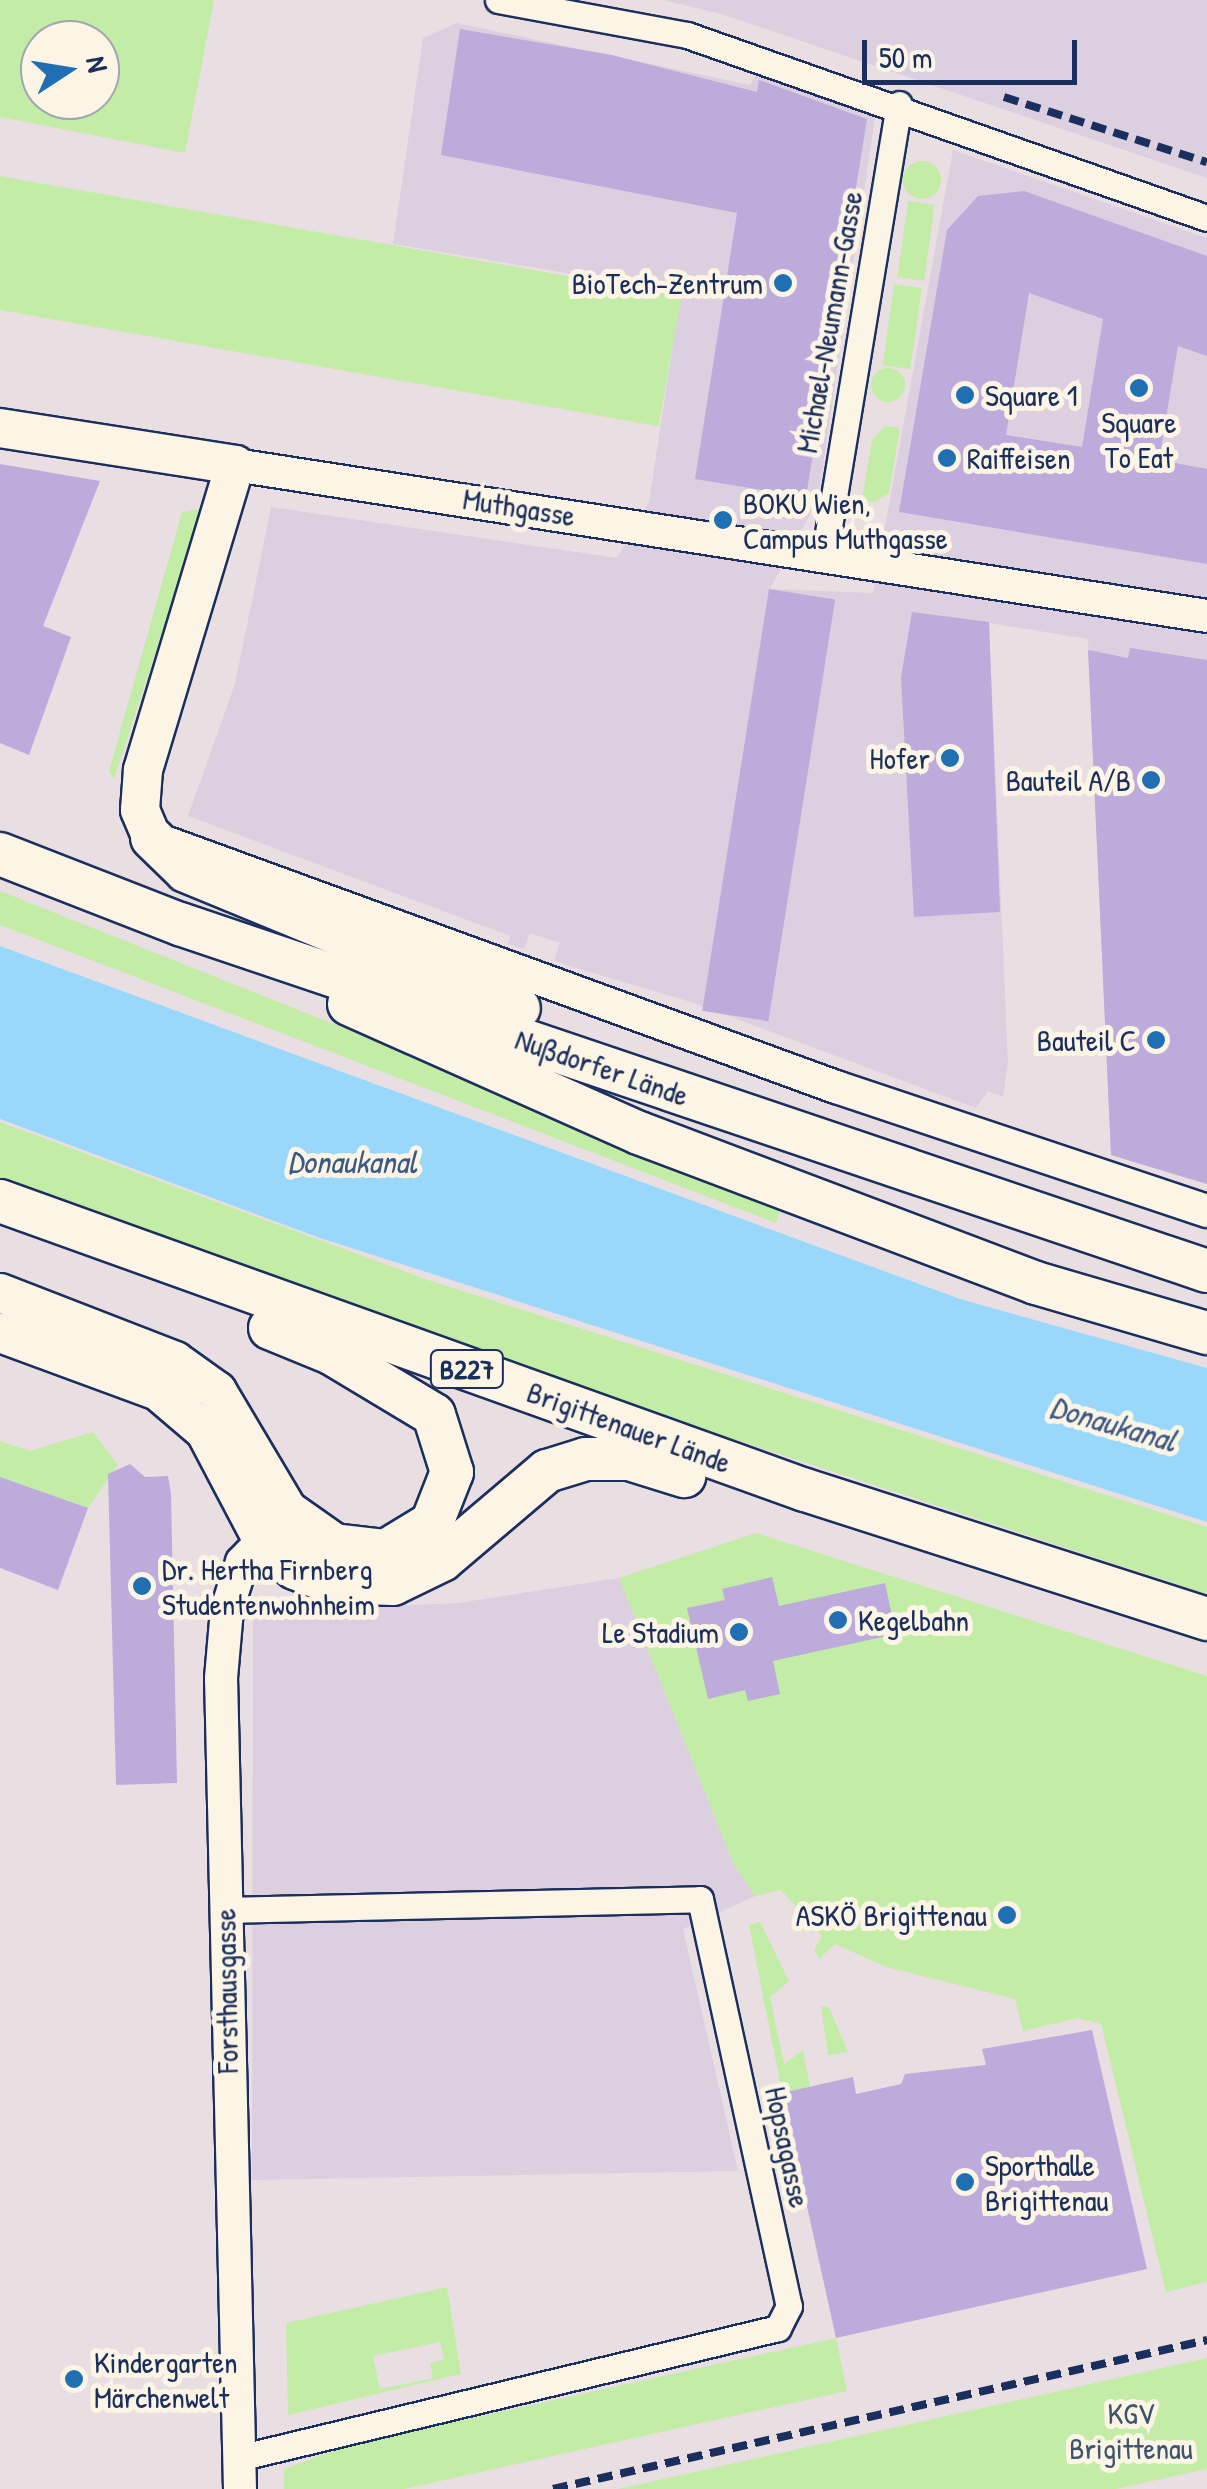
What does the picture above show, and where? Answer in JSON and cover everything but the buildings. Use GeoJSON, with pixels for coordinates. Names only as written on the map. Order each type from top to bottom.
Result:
{"type":"FeatureCollection","features":[{"type":"Feature","properties":{"kind":"highway"},"geometry":{"type":"LineString","coordinates":[[152,838],[186,872],[682,1072],[799,1131]]}},
{"type":"Feature","properties":{"kind":"highway","name":"Nußdorfer Lände"},"geometry":{"type":"LineString","coordinates":[[0,854],[180,924],[1202,1268]]}},
{"type":"Feature","properties":{"kind":"highway"},"geometry":{"type":"LineString","coordinates":[[180,924],[639,1133],[913,1236],[1207,1333]]}},
{"type":"Feature","properties":{"kind":"highway","name":"Brigittenauer Lände"},"geometry":{"type":"LineString","coordinates":[[0,1201],[804,1490],[1207,1619]]}},
{"type":"Feature","properties":{"kind":"highway"},"geometry":{"type":"LineString","coordinates":[[128,1249],[159,1283],[331,1354],[434,1415],[448,1447],[451,1485],[419,1536],[386,1550],[352,1551],[276,1526]]}},
{"type":"Feature","properties":{"kind":"highway"},"geometry":{"type":"LineString","coordinates":[[276,1526],[295,1568],[330,1582],[393,1584],[442,1560],[547,1472],[586,1459],[629,1458],[735,1492],[804,1490]]}},
{"type":"Feature","properties":{"kind":"main road","name":"Muthgasse"},"geometry":{"type":"LineString","coordinates":[[0,428],[235,465]]}},
{"type":"Feature","properties":{"kind":"main road"},"geometry":{"type":"LineString","coordinates":[[152,838],[140,810],[143,770],[230,502],[235,465]]}},
{"type":"Feature","properties":{"kind":"main road"},"geometry":{"type":"LineString","coordinates":[[0,1294],[175,1361],[217,1391],[276,1526]]}},
{"type":"Feature","properties":{"kind":"main road"},"geometry":{"type":"LineString","coordinates":[[0,1333],[158,1391],[205,1431],[276,1526]]}},
{"type":"Feature","properties":{"kind":"street"},"geometry":{"type":"LineString","coordinates":[[498,0],[687,35],[899,104],[1207,218]]}},
{"type":"Feature","properties":{"kind":"street","name":"Michael-Neumann-Gasse"},"geometry":{"type":"LineString","coordinates":[[826,551],[899,104]]}},
{"type":"Feature","properties":{"kind":"street","name":"Muthgasse"},"geometry":{"type":"LineString","coordinates":[[235,465],[826,551],[1207,616]]}},
{"type":"Feature","properties":{"kind":"street","name":"Nußdorfer Lände"},"geometry":{"type":"LineString","coordinates":[[152,838],[836,1087],[1207,1210]]}},
{"type":"Feature","properties":{"kind":"street","name":"Forsthausgasse"},"geometry":{"type":"LineString","coordinates":[[239,2474],[224,1910],[227,1610],[242,1562],[276,1526]]}},
{"type":"Feature","properties":{"kind":"street","name":"Hopsagasse"},"geometry":{"type":"LineString","coordinates":[[224,1910],[700,1899],[788,2295],[778,2328],[239,2474]]}},
{"type":"Feature","properties":{"kind":"shaded area"},"geometry":{"type":"Polygon","coordinates":[[[663,0],[1207,0],[1207,178],[721,14],[663,0]]]}},
{"type":"Feature","properties":{"kind":"shaded area"},"geometry":{"type":"Polygon","coordinates":[[[457,23],[750,85],[757,73],[875,118],[818,499],[770,589],[873,593],[953,150],[1207,238],[1207,1184],[1111,1155],[1088,639],[989,623],[1008,1063],[1003,1097],[988,1091],[976,1108],[691,1002],[569,966],[554,960],[560,943],[530,933],[524,949],[508,944],[510,936],[188,816],[235,684],[271,507],[617,558],[649,502],[681,292],[393,244],[423,38],[457,23]]]}},
{"type":"Feature","properties":{"kind":"shaded area"},"geometry":{"type":"Polygon","coordinates":[[[619,1578],[734,1865],[755,1896],[683,1929],[738,2171],[252,2180],[253,1613],[458,1603],[619,1578]]]}},
{"type":"Feature","properties":{"kind":"green space"},"geometry":{"type":"Polygon","coordinates":[[[0,0],[214,0],[185,153],[0,117],[0,0]]]}},
{"type":"Feature","properties":{"kind":"green space"},"geometry":{"type":"Polygon","coordinates":[[[922,161],[935,167],[941,180],[935,193],[922,199],[909,193],[903,180],[909,167],[922,161]]]}},
{"type":"Feature","properties":{"kind":"green space"},"geometry":{"type":"Polygon","coordinates":[[[0,176],[681,296],[659,426],[0,310],[0,176]]]}},
{"type":"Feature","properties":{"kind":"green space"},"geometry":{"type":"Polygon","coordinates":[[[908,201],[935,205],[924,281],[897,277],[908,201]]]}},
{"type":"Feature","properties":{"kind":"green space"},"geometry":{"type":"Polygon","coordinates":[[[894,284],[922,288],[910,369],[883,365],[894,284]]]}},
{"type":"Feature","properties":{"kind":"green space"},"geometry":{"type":"Polygon","coordinates":[[[888,368],[900,373],[905,385],[900,397],[888,402],[876,397],[871,385],[876,373],[888,368]]]}},
{"type":"Feature","properties":{"kind":"green space"},"geometry":{"type":"Polygon","coordinates":[[[885,426],[900,428],[889,493],[874,502],[862,500],[872,440],[885,426]]]}},
{"type":"Feature","properties":{"kind":"green space"},"geometry":{"type":"Polygon","coordinates":[[[201,509],[114,779],[109,771],[182,512],[201,509]]]}},
{"type":"Feature","properties":{"kind":"green space"},"geometry":{"type":"Polygon","coordinates":[[[0,891],[782,1203],[776,1223],[0,925],[0,891]]]}},
{"type":"Feature","properties":{"kind":"green space"},"geometry":{"type":"Polygon","coordinates":[[[0,1122],[428,1280],[1207,1527],[1207,1594],[700,1428],[0,1183],[0,1122]]]}},
{"type":"Feature","properties":{"kind":"green space"},"geometry":{"type":"Polygon","coordinates":[[[93,1432],[118,1465],[88,1508],[0,1477],[0,1441],[30,1451],[93,1432]]]}},
{"type":"Feature","properties":{"kind":"green space","name":"ASKÖ Brigittenau"},"geometry":{"type":"Polygon","coordinates":[[[756,1533],[1207,1676],[1207,2282],[1166,2292],[1101,2024],[1078,2018],[1023,2031],[1015,1999],[886,1967],[835,1944],[819,1959],[814,1950],[822,1936],[781,1890],[755,1896],[734,1865],[619,1578],[756,1533]]]}},
{"type":"Feature","properties":{"kind":"green space"},"geometry":{"type":"Polygon","coordinates":[[[760,1922],[789,1981],[770,1997],[784,2064],[803,2050],[810,2087],[782,2093],[749,1925],[760,1922]]]}},
{"type":"Feature","properties":{"kind":"green space"},"geometry":{"type":"Polygon","coordinates":[[[821,2006],[829,2007],[848,2052],[828,2055],[821,2006]]]}},
{"type":"Feature","properties":{"kind":"green space"},"geometry":{"type":"Polygon","coordinates":[[[447,2287],[461,2374],[288,2415],[286,2323],[447,2287]],[[440,2342],[373,2356],[380,2389],[433,2378],[430,2363],[444,2360],[440,2342]]]}},
{"type":"Feature","properties":{"kind":"green space"},"geometry":{"type":"Polygon","coordinates":[[[836,2338],[847,2391],[404,2489],[284,2489],[284,2469],[350,2445],[836,2338]]]}},
{"type":"Feature","properties":{"kind":"green space","name":"KGV Brigittenau"},"geometry":{"type":"Polygon","coordinates":[[[1207,2358],[1207,2469],[1116,2489],[618,2489],[1207,2358]]]}},
{"type":"Feature","properties":{"kind":"water","name":"Donaukanal"},"geometry":{"type":"Polygon","coordinates":[[[0,946],[960,1299],[1207,1368],[1207,1522],[320,1238],[0,1119],[0,946]]]}},
{"type":"Feature","properties":{"kind":"railway"},"geometry":{"type":"LineString","coordinates":[[1004,97],[1207,162]]}},
{"type":"Feature","properties":{"kind":"railway"},"geometry":{"type":"LineString","coordinates":[[553,2489],[1207,2340]]}},
{"type":"Feature","properties":{"kind":"place","name":"BioTech-Zentrum"},"geometry":{"type":"Point","coordinates":[783,283]}},
{"type":"Feature","properties":{"kind":"place","name":"Square To Eat"},"geometry":{"type":"Point","coordinates":[1139,388]}},
{"type":"Feature","properties":{"kind":"place","name":"Square 1"},"geometry":{"type":"Point","coordinates":[965,395]}},
{"type":"Feature","properties":{"kind":"place","name":"Raiffeisen"},"geometry":{"type":"Point","coordinates":[947,458]}},
{"type":"Feature","properties":{"kind":"place","name":"BOKU Wien, Campus Muthgasse"},"geometry":{"type":"Point","coordinates":[723,520]}},
{"type":"Feature","properties":{"kind":"place","name":"Hofer"},"geometry":{"type":"Point","coordinates":[950,758]}},
{"type":"Feature","properties":{"kind":"place","name":"Bauteil A/B"},"geometry":{"type":"Point","coordinates":[1151,780]}},
{"type":"Feature","properties":{"kind":"place","name":"Bauteil C"},"geometry":{"type":"Point","coordinates":[1156,1040]}},
{"type":"Feature","properties":{"kind":"place","name":"Dr. Hertha Firnberg Studentenwohnheim"},"geometry":{"type":"Point","coordinates":[142,1586]}},
{"type":"Feature","properties":{"kind":"place","name":"Kegelbahn"},"geometry":{"type":"Point","coordinates":[838,1620]}},
{"type":"Feature","properties":{"kind":"place","name":"Le Stadium"},"geometry":{"type":"Point","coordinates":[739,1632]}},
{"type":"Feature","properties":{"kind":"place","name":"ASKÖ Brigittenau"},"geometry":{"type":"Point","coordinates":[1007,1915]}},
{"type":"Feature","properties":{"kind":"place","name":"Sporthalle Brigittenau"},"geometry":{"type":"Point","coordinates":[965,2182]}},
{"type":"Feature","properties":{"kind":"place","name":"Kindergarten Märchenwelt"},"geometry":{"type":"Point","coordinates":[74,2379]}}]}
